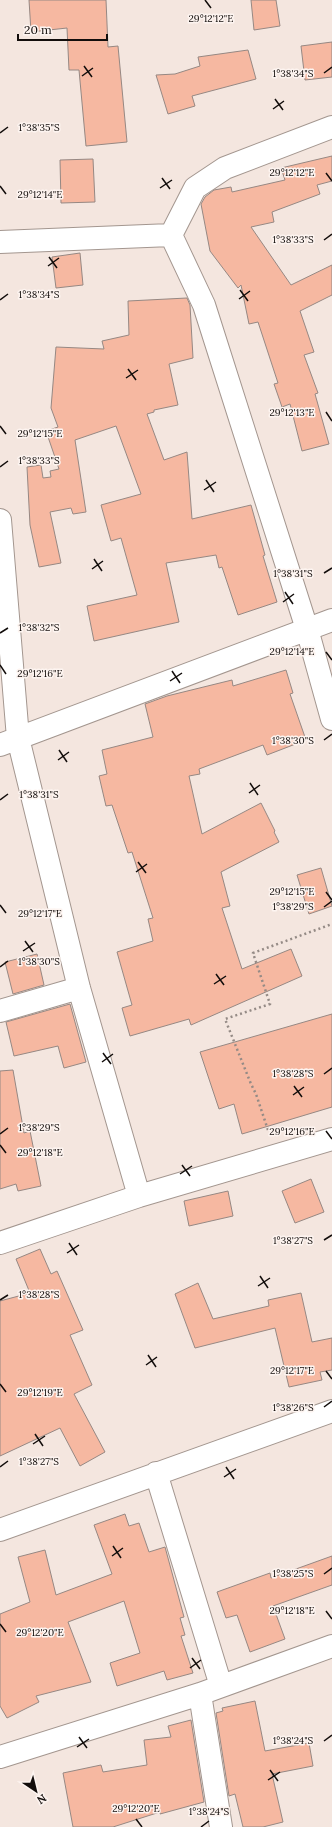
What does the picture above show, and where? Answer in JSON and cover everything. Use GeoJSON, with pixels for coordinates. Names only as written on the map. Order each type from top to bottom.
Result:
{"type":"FeatureCollection","features":[{"type":"Feature","properties":{"kind":"street"},"geometry":{"type":"LineString","coordinates":[[171,235],[195,188],[225,168],[332,127]]}},
{"type":"Feature","properties":{"kind":"street"},"geometry":{"type":"LineString","coordinates":[[0,242],[171,235]]}},
{"type":"Feature","properties":{"kind":"street"},"geometry":{"type":"LineString","coordinates":[[171,235],[204,305],[307,629],[332,720]]}},
{"type":"Feature","properties":{"kind":"street"},"geometry":{"type":"LineString","coordinates":[[0,520],[9,742],[139,1196]]}},
{"type":"Feature","properties":{"kind":"street"},"geometry":{"type":"LineString","coordinates":[[9,742],[332,620]]}},
{"type":"Feature","properties":{"kind":"street"},"geometry":{"type":"LineString","coordinates":[[0,1011],[79,988]]}},
{"type":"Feature","properties":{"kind":"street"},"geometry":{"type":"LineString","coordinates":[[0,1243],[139,1196],[332,1139]]}},
{"type":"Feature","properties":{"kind":"street"},"geometry":{"type":"LineString","coordinates":[[0,1530],[332,1411]]}},
{"type":"Feature","properties":{"kind":"street"},"geometry":{"type":"LineString","coordinates":[[156,1473],[221,1686]]}},
{"type":"Feature","properties":{"kind":"street"},"geometry":{"type":"LineString","coordinates":[[0,1757],[200,1694],[332,1646]]}},
{"type":"Feature","properties":{"kind":"street"},"geometry":{"type":"LineString","coordinates":[[200,1694],[221,1827]]}},
{"type":"Feature","properties":{"kind":"path"},"geometry":{"type":"LineString","coordinates":[[276,1156],[256,1094],[225,1019],[270,1004],[252,953],[332,924]]}},
{"type":"Feature","properties":{"kind":"building"},"geometry":{"type":"Polygon","coordinates":[[[29,0],[106,0],[108,47],[118,46],[127,142],[86,146],[79,70],[69,70],[67,28],[31,32],[29,0]]]}},
{"type":"Feature","properties":{"kind":"building"},"geometry":{"type":"Polygon","coordinates":[[[251,0],[276,0],[280,26],[254,30],[251,0]]]}},
{"type":"Feature","properties":{"kind":"building"},"geometry":{"type":"Polygon","coordinates":[[[332,42],[332,77],[305,80],[301,46],[332,42]]]}},
{"type":"Feature","properties":{"kind":"building"},"geometry":{"type":"Polygon","coordinates":[[[248,50],[256,79],[192,96],[195,106],[168,114],[156,75],[175,74],[200,66],[198,57],[248,50]]]}},
{"type":"Feature","properties":{"kind":"building"},"geometry":{"type":"Polygon","coordinates":[[[332,156],[332,181],[317,185],[320,194],[272,212],[274,222],[251,227],[291,285],[332,265],[332,295],[300,311],[314,352],[304,355],[318,393],[315,394],[329,444],[302,451],[290,404],[282,407],[274,384],[278,383],[258,322],[249,324],[241,285],[238,288],[210,251],[201,204],[205,197],[214,190],[231,187],[232,192],[285,180],[281,168],[332,156]]]}},
{"type":"Feature","properties":{"kind":"building"},"geometry":{"type":"Polygon","coordinates":[[[93,159],[95,202],[61,203],[60,160],[93,159]]]}},
{"type":"Feature","properties":{"kind":"building"},"geometry":{"type":"Polygon","coordinates":[[[80,253],[83,285],[56,288],[52,257],[80,253]]]}},
{"type":"Feature","properties":{"kind":"building"},"geometry":{"type":"Polygon","coordinates":[[[187,298],[190,305],[193,358],[169,364],[178,405],[154,410],[154,412],[147,414],[164,460],[187,452],[192,519],[251,505],[265,555],[263,556],[277,602],[238,615],[222,567],[219,568],[216,555],[166,563],[179,622],[94,641],[87,606],[137,595],[121,538],[111,541],[101,505],[141,494],[116,426],[75,440],[86,512],[73,514],[71,508],[50,512],[61,563],[39,567],[30,525],[27,467],[41,465],[43,478],[51,477],[50,471],[59,469],[46,431],[58,427],[51,408],[56,347],[104,349],[102,341],[129,335],[128,301],[187,298]]]}},
{"type":"Feature","properties":{"kind":"building"},"geometry":{"type":"Polygon","coordinates":[[[286,670],[293,693],[290,694],[306,740],[267,755],[263,745],[199,769],[200,774],[189,776],[202,834],[261,803],[279,842],[221,872],[230,906],[222,908],[242,969],[291,949],[302,976],[191,1025],[189,1019],[130,1036],[122,1008],[132,1005],[117,952],[153,941],[148,919],[153,918],[132,852],[128,853],[112,805],[106,806],[99,776],[107,774],[102,750],[153,737],[145,704],[167,696],[232,680],[233,686],[286,670]]]}},
{"type":"Feature","properties":{"kind":"building"},"geometry":{"type":"Polygon","coordinates":[[[321,868],[332,906],[309,914],[297,875],[321,868]]]}},
{"type":"Feature","properties":{"kind":"building"},"geometry":{"type":"Polygon","coordinates":[[[37,954],[44,985],[13,994],[5,962],[37,954]]]}},
{"type":"Feature","properties":{"kind":"building"},"geometry":{"type":"Polygon","coordinates":[[[70,1004],[86,1062],[64,1068],[58,1046],[14,1056],[6,1022],[70,1004]]]}},
{"type":"Feature","properties":{"kind":"building"},"geometry":{"type":"Polygon","coordinates":[[[332,1014],[332,1107],[242,1134],[234,1104],[219,1109],[200,1052],[332,1014]]]}},
{"type":"Feature","properties":{"kind":"building"},"geometry":{"type":"Polygon","coordinates":[[[13,1070],[24,1133],[30,1131],[41,1186],[18,1191],[16,1184],[0,1189],[0,1071],[13,1070]]]}},
{"type":"Feature","properties":{"kind":"building"},"geometry":{"type":"Polygon","coordinates":[[[311,1179],[324,1212],[295,1223],[282,1191],[311,1179]]]}},
{"type":"Feature","properties":{"kind":"building"},"geometry":{"type":"Polygon","coordinates":[[[228,1191],[233,1216],[189,1226],[184,1201],[228,1191]]]}},
{"type":"Feature","properties":{"kind":"building"},"geometry":{"type":"Polygon","coordinates":[[[40,1249],[51,1274],[57,1271],[83,1330],[70,1335],[92,1385],[74,1394],[105,1452],[80,1466],[60,1428],[0,1456],[0,1301],[30,1293],[16,1259],[40,1249]]]}},
{"type":"Feature","properties":{"kind":"building"},"geometry":{"type":"Polygon","coordinates":[[[198,1283],[213,1319],[269,1306],[268,1300],[301,1293],[312,1342],[332,1338],[332,1370],[320,1372],[322,1380],[289,1387],[275,1328],[195,1348],[175,1294],[198,1283]]]}},
{"type":"Feature","properties":{"kind":"building"},"geometry":{"type":"Polygon","coordinates":[[[125,1514],[129,1526],[139,1523],[149,1552],[165,1547],[184,1617],[180,1618],[185,1635],[181,1636],[193,1673],[167,1680],[164,1671],[117,1686],[110,1663],[140,1653],[124,1601],[68,1622],[91,1682],[36,1696],[39,1702],[7,1718],[0,1706],[0,1614],[30,1602],[18,1557],[45,1550],[56,1595],[112,1574],[94,1525],[125,1514]]]}},
{"type":"Feature","properties":{"kind":"building"},"geometry":{"type":"Polygon","coordinates":[[[332,1556],[332,1585],[273,1606],[285,1639],[250,1652],[237,1615],[226,1618],[217,1592],[270,1573],[271,1578],[332,1556]]]}},
{"type":"Feature","properties":{"kind":"building"},"geometry":{"type":"Polygon","coordinates":[[[255,1701],[265,1751],[309,1743],[313,1766],[272,1774],[283,1822],[263,1827],[243,1827],[235,1794],[229,1796],[216,1713],[223,1711],[222,1708],[255,1701]]]}},
{"type":"Feature","properties":{"kind":"building"},"geometry":{"type":"Polygon","coordinates":[[[191,1720],[204,1802],[160,1814],[160,1812],[113,1827],[73,1827],[63,1773],[101,1765],[103,1772],[147,1765],[144,1740],[171,1737],[168,1726],[191,1720]]]}}]}
